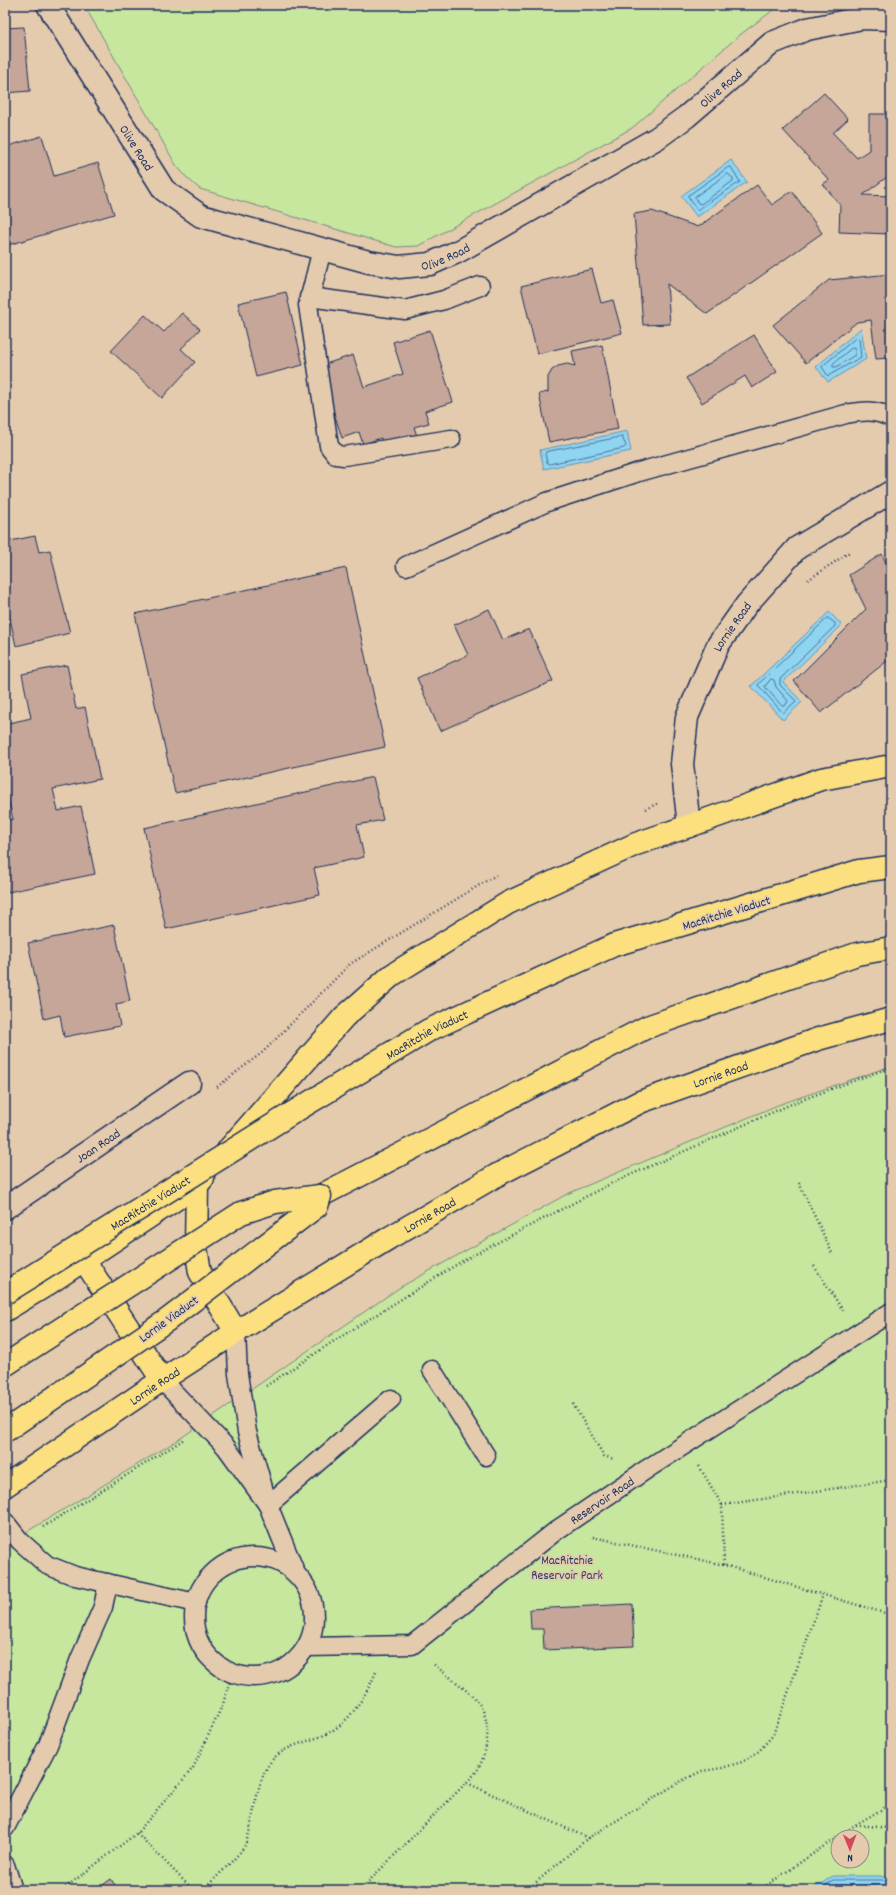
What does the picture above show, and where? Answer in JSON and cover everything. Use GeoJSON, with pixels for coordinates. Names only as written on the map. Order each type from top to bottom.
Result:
{"type":"FeatureCollection","features":[{"type":"Feature","properties":{"kind":"main road"},"geometry":{"type":"LineString","coordinates":[[5,1310],[43,1287],[197,1185],[304,1065],[344,1017],[392,975],[508,903],[636,844],[821,779],[891,766]]}},
{"type":"Feature","properties":{"kind":"main road","name":"MacRitchie Viaduct"},"geometry":{"type":"LineString","coordinates":[[5,1293],[297,1110],[429,1030],[614,945],[859,872],[891,867]]}},
{"type":"Feature","properties":{"kind":"main road"},"geometry":{"type":"LineString","coordinates":[[5,1365],[241,1213],[275,1202],[320,1196],[647,1027],[857,954],[891,948]]}},
{"type":"Feature","properties":{"kind":"main road","name":"Lornie Road"},"geometry":{"type":"LineString","coordinates":[[5,1486],[236,1332],[389,1238],[497,1175],[640,1102],[818,1039],[891,1019]]}},
{"type":"Feature","properties":{"kind":"main road"},"geometry":{"type":"LineString","coordinates":[[197,1185],[196,1248],[200,1272],[236,1332]]}},
{"type":"Feature","properties":{"kind":"main road","name":"Lornie Viaduct"},"geometry":{"type":"LineString","coordinates":[[5,1431],[166,1321],[317,1206],[320,1196]]}},
{"type":"Feature","properties":{"kind":"main road"},"geometry":{"type":"LineString","coordinates":[[84,1260],[162,1380]]}},
{"type":"Feature","properties":{"kind":"street","name":"Olive Road"},"geometry":{"type":"LineString","coordinates":[[48,5],[164,190],[201,216],[369,262],[399,267],[430,264],[466,247],[657,138],[686,117],[772,43],[806,29],[862,18],[891,20]]}},
{"type":"Feature","properties":{"kind":"street","name":"Lornie Road"},"geometry":{"type":"LineString","coordinates":[[689,826],[682,764],[687,717],[718,645],[747,604],[797,548],[891,492]]}},
{"type":"Feature","properties":{"kind":"street","name":"Joan Road"},"geometry":{"type":"LineString","coordinates":[[5,1208],[189,1083]]}},
{"type":"Feature","properties":{"kind":"lane"},"geometry":{"type":"LineString","coordinates":[[322,249],[308,305],[328,446],[336,455],[344,456],[451,439]]}},
{"type":"Feature","properties":{"kind":"lane"},"geometry":{"type":"LineString","coordinates":[[309,297],[405,310],[444,300],[480,286]]}},
{"type":"Feature","properties":{"kind":"lane"},"geometry":{"type":"LineString","coordinates":[[406,566],[547,502],[639,472],[846,414],[868,411],[884,414],[891,418]]}},
{"type":"Feature","properties":{"kind":"lane","name":"Reservoir Road"},"geometry":{"type":"LineString","coordinates":[[412,1645],[557,1530],[647,1468],[891,1312]]}},
{"type":"Feature","properties":{"kind":"lane"},"geometry":{"type":"LineString","coordinates":[[236,1332],[238,1374],[247,1432],[268,1505],[296,1574],[306,1587],[314,1606],[314,1627],[307,1647],[293,1663],[273,1674],[252,1677],[232,1673],[214,1662],[201,1646],[194,1626],[196,1603],[204,1584],[219,1569],[238,1559],[258,1558],[279,1562],[296,1574]]}},
{"type":"Feature","properties":{"kind":"lane"},"geometry":{"type":"LineString","coordinates":[[432,1370],[486,1456]]}},
{"type":"Feature","properties":{"kind":"lane"},"geometry":{"type":"LineString","coordinates":[[162,1380],[226,1447],[268,1505]]}},
{"type":"Feature","properties":{"kind":"lane"},"geometry":{"type":"LineString","coordinates":[[268,1505],[391,1399]]}},
{"type":"Feature","properties":{"kind":"lane"},"geometry":{"type":"LineString","coordinates":[[5,1522],[20,1541],[47,1565],[75,1576],[196,1603]]}},
{"type":"Feature","properties":{"kind":"lane"},"geometry":{"type":"LineString","coordinates":[[5,1828],[48,1745],[80,1659],[103,1607],[108,1583]]}},
{"type":"Feature","properties":{"kind":"lane"},"geometry":{"type":"LineString","coordinates":[[307,1647],[412,1645]]}},
{"type":"Feature","properties":{"kind":"lane"},"geometry":{"type":"LineString","coordinates":[[5,1865],[13,1890]]}},
{"type":"Feature","properties":{"kind":"path"},"geometry":{"type":"LineString","coordinates":[[803,584],[852,550]]}},
{"type":"Feature","properties":{"kind":"path"},"geometry":{"type":"LineString","coordinates":[[242,1402],[334,1341],[464,1260],[612,1183],[796,1102],[891,1067]]}},
{"type":"Feature","properties":{"kind":"path"},"geometry":{"type":"LineString","coordinates":[[799,1183],[833,1255]]}},
{"type":"Feature","properties":{"kind":"path"},"geometry":{"type":"LineString","coordinates":[[814,1266],[831,1291]]}},
{"type":"Feature","properties":{"kind":"path"},"geometry":{"type":"LineString","coordinates":[[573,1404],[604,1456],[647,1468]]}},
{"type":"Feature","properties":{"kind":"path"},"geometry":{"type":"LineString","coordinates":[[20,1541],[205,1426]]}},
{"type":"Feature","properties":{"kind":"path"},"geometry":{"type":"LineString","coordinates":[[686,1444],[722,1505],[724,1566]]}},
{"type":"Feature","properties":{"kind":"path"},"geometry":{"type":"LineString","coordinates":[[722,1505],[891,1480]]}},
{"type":"Feature","properties":{"kind":"path"},"geometry":{"type":"LineString","coordinates":[[557,1530],[724,1566],[891,1615]]}},
{"type":"Feature","properties":{"kind":"path"},"geometry":{"type":"LineString","coordinates":[[527,1890],[588,1838],[683,1780],[702,1772],[742,1762],[759,1751],[773,1735],[823,1595]]}},
{"type":"Feature","properties":{"kind":"path"},"geometry":{"type":"LineString","coordinates":[[360,1890],[478,1770],[485,1753],[488,1735],[485,1717],[477,1701],[412,1645]]}},
{"type":"Feature","properties":{"kind":"path"},"geometry":{"type":"LineString","coordinates":[[203,1890],[244,1847],[262,1780],[267,1767],[275,1757],[285,1749],[324,1735],[347,1719],[365,1697],[377,1670]]}},
{"type":"Feature","properties":{"kind":"path"},"geometry":{"type":"LineString","coordinates":[[62,1890],[137,1833],[193,1768],[223,1704],[232,1673]]}},
{"type":"Feature","properties":{"kind":"path"},"geometry":{"type":"LineString","coordinates":[[466,1783],[588,1838]]}},
{"type":"Feature","properties":{"kind":"path"},"geometry":{"type":"LineString","coordinates":[[760,1890],[855,1825],[891,1804]]}},
{"type":"Feature","properties":{"kind":"path"},"geometry":{"type":"LineString","coordinates":[[855,1825],[891,1828]]}},
{"type":"Feature","properties":{"kind":"path"},"geometry":{"type":"LineString","coordinates":[[137,1833],[193,1890]]}},
{"type":"Feature","properties":{"kind":"green space"},"geometry":{"type":"Polygon","coordinates":[[[84,5],[780,5],[741,34],[632,128],[418,246],[396,247],[200,189],[187,178],[176,165],[84,5]]]}},
{"type":"Feature","properties":{"kind":"green space","name":"MacRitchie Reservoir Park"},"geometry":{"type":"Polygon","coordinates":[[[891,1066],[891,1890],[5,1890],[5,1545],[178,1440],[399,1288],[567,1194],[778,1105],[891,1066]]]}},
{"type":"Feature","properties":{"kind":"water"},"geometry":{"type":"Polygon","coordinates":[[[731,160],[747,182],[697,217],[681,196],[731,160]]]}},
{"type":"Feature","properties":{"kind":"water"},"geometry":{"type":"Polygon","coordinates":[[[861,328],[866,359],[828,382],[816,367],[861,328]]]}},
{"type":"Feature","properties":{"kind":"water"},"geometry":{"type":"Polygon","coordinates":[[[627,431],[631,451],[544,469],[540,450],[627,431]]]}},
{"type":"Feature","properties":{"kind":"water"},"geometry":{"type":"Polygon","coordinates":[[[829,612],[842,625],[783,682],[802,702],[783,720],[751,686],[829,612]]]}},
{"type":"Feature","properties":{"kind":"water"},"geometry":{"type":"Polygon","coordinates":[[[833,1876],[891,1876],[891,1890],[811,1890],[833,1876]]]}},
{"type":"Feature","properties":{"kind":"building"},"geometry":{"type":"Polygon","coordinates":[[[24,27],[30,91],[5,93],[5,28],[24,27]]]}},
{"type":"Feature","properties":{"kind":"building"},"geometry":{"type":"Polygon","coordinates":[[[824,93],[848,119],[833,133],[857,158],[869,150],[869,114],[891,114],[891,174],[863,195],[891,196],[891,234],[839,232],[840,205],[823,184],[829,180],[783,130],[824,93]]]}},
{"type":"Feature","properties":{"kind":"building"},"geometry":{"type":"Polygon","coordinates":[[[42,136],[54,176],[98,163],[114,214],[5,246],[5,147],[42,136]]]}},
{"type":"Feature","properties":{"kind":"building"},"geometry":{"type":"Polygon","coordinates":[[[757,185],[772,205],[792,191],[822,233],[707,314],[667,284],[670,324],[643,325],[634,214],[652,211],[698,227],[757,185]]]}},
{"type":"Feature","properties":{"kind":"building"},"geometry":{"type":"Polygon","coordinates":[[[592,269],[601,303],[613,300],[622,333],[537,354],[521,286],[592,269]]]}},
{"type":"Feature","properties":{"kind":"building"},"geometry":{"type":"Polygon","coordinates":[[[891,274],[891,358],[876,359],[871,320],[857,322],[806,363],[773,325],[829,280],[891,274]]]}},
{"type":"Feature","properties":{"kind":"building"},"geometry":{"type":"Polygon","coordinates":[[[286,292],[303,365],[256,377],[238,303],[286,292]]]}},
{"type":"Feature","properties":{"kind":"building"},"geometry":{"type":"Polygon","coordinates":[[[182,313],[200,329],[181,349],[195,362],[162,398],[111,351],[145,315],[164,332],[182,313]]]}},
{"type":"Feature","properties":{"kind":"building"},"geometry":{"type":"Polygon","coordinates":[[[430,330],[453,402],[425,411],[429,423],[414,427],[417,436],[384,446],[381,438],[363,444],[359,432],[342,438],[319,366],[353,355],[364,387],[403,374],[393,342],[430,330]]]}},
{"type":"Feature","properties":{"kind":"building"},"geometry":{"type":"Polygon","coordinates":[[[754,335],[777,372],[752,388],[745,376],[702,403],[686,378],[754,335]]]}},
{"type":"Feature","properties":{"kind":"building"},"geometry":{"type":"Polygon","coordinates":[[[602,345],[618,429],[549,442],[539,394],[548,392],[548,377],[552,370],[558,366],[567,364],[575,366],[572,351],[602,345]]]}},
{"type":"Feature","properties":{"kind":"building"},"geometry":{"type":"Polygon","coordinates":[[[35,536],[39,552],[50,550],[70,633],[16,646],[5,596],[5,542],[35,536]]]}},
{"type":"Feature","properties":{"kind":"building"},"geometry":{"type":"Polygon","coordinates":[[[882,554],[891,573],[891,658],[821,713],[794,681],[866,609],[849,575],[882,554]]]}},
{"type":"Feature","properties":{"kind":"building"},"geometry":{"type":"Polygon","coordinates":[[[346,568],[385,747],[175,793],[135,614],[346,568]]]}},
{"type":"Feature","properties":{"kind":"building"},"geometry":{"type":"Polygon","coordinates":[[[489,609],[503,640],[529,629],[553,681],[440,731],[417,678],[468,655],[454,625],[489,609]]]}},
{"type":"Feature","properties":{"kind":"building"},"geometry":{"type":"Polygon","coordinates":[[[67,665],[76,709],[85,707],[100,779],[53,789],[58,811],[81,806],[95,874],[8,892],[5,879],[5,821],[13,819],[8,799],[5,799],[5,724],[31,718],[22,674],[67,665]]]}},
{"type":"Feature","properties":{"kind":"building"},"geometry":{"type":"Polygon","coordinates":[[[373,777],[383,820],[357,825],[364,857],[314,868],[320,895],[166,929],[144,828],[373,777]]]}},
{"type":"Feature","properties":{"kind":"building"},"geometry":{"type":"Polygon","coordinates":[[[114,925],[130,1001],[116,1004],[120,1026],[64,1037],[60,1015],[44,1019],[28,943],[114,925]]]}},
{"type":"Feature","properties":{"kind":"building"},"geometry":{"type":"Polygon","coordinates":[[[632,1604],[634,1646],[544,1650],[543,1629],[531,1629],[530,1609],[632,1604]]]}},
{"type":"Feature","properties":{"kind":"building"},"geometry":{"type":"Polygon","coordinates":[[[111,1879],[118,1890],[96,1890],[111,1879]]]}}]}
